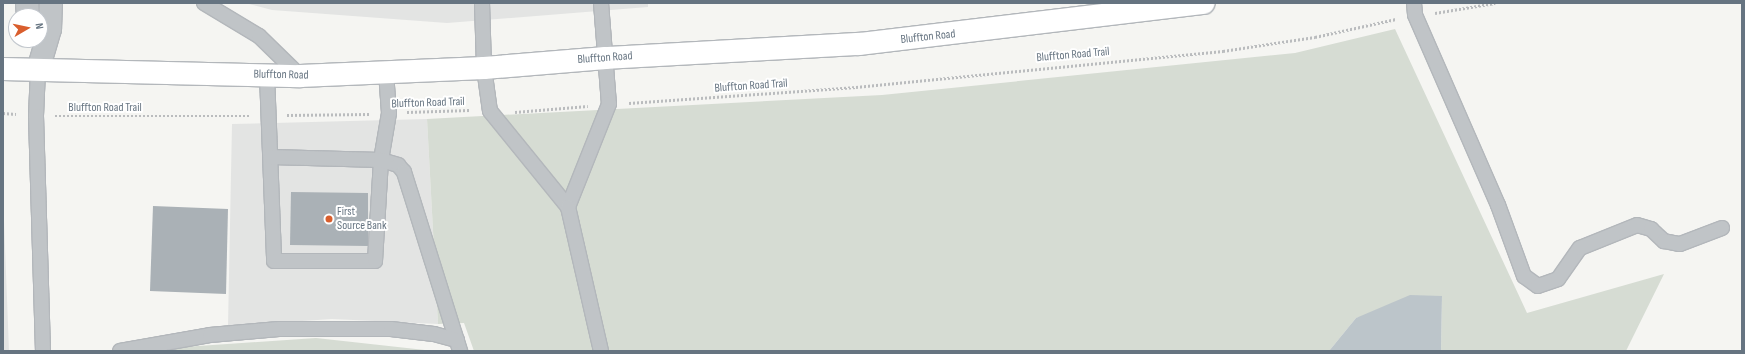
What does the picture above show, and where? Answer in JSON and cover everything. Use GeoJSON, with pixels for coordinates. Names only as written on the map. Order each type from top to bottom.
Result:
{"type":"FeatureCollection","features":[{"type":"Feature","properties":{"kind":"main road","name":"Bluffton Road"},"geometry":{"type":"LineString","coordinates":[[3,69],[300,76],[484,68],[606,58],[859,44],[1204,3]]}},
{"type":"Feature","properties":{"kind":"street"},"geometry":{"type":"LineString","coordinates":[[38,70],[50,29],[51,3]]}},
{"type":"Feature","properties":{"kind":"street"},"geometry":{"type":"LineString","coordinates":[[34,48],[38,70]]}},
{"type":"Feature","properties":{"kind":"lane"},"geometry":{"type":"LineString","coordinates":[[204,3],[259,36],[300,76]]}},
{"type":"Feature","properties":{"kind":"lane"},"geometry":{"type":"LineString","coordinates":[[482,3],[484,68],[490,111],[568,207],[601,351]]}},
{"type":"Feature","properties":{"kind":"lane"},"geometry":{"type":"LineString","coordinates":[[568,207],[609,104],[601,3]]}},
{"type":"Feature","properties":{"kind":"lane"},"geometry":{"type":"LineString","coordinates":[[1414,9],[1498,205],[1524,276],[1528,280],[1538,286],[1558,279],[1580,248],[1637,225],[1651,229],[1664,241],[1680,244],[1722,228]]}},
{"type":"Feature","properties":{"kind":"lane"},"geometry":{"type":"LineString","coordinates":[[38,70],[36,116],[43,351]]}},
{"type":"Feature","properties":{"kind":"lane"},"geometry":{"type":"LineString","coordinates":[[267,75],[270,116],[274,261],[375,261],[381,160],[389,113],[386,72]]}},
{"type":"Feature","properties":{"kind":"lane"},"geometry":{"type":"LineString","coordinates":[[271,157],[381,160],[398,165],[404,172],[458,346]]}},
{"type":"Feature","properties":{"kind":"lane"},"geometry":{"type":"LineString","coordinates":[[120,351],[210,335],[278,329],[390,329],[434,334],[458,346]]}},
{"type":"Feature","properties":{"kind":"path","name":"Bluffton Road Trail"},"geometry":{"type":"LineString","coordinates":[[3,112],[36,116],[270,116],[490,111],[506,113],[609,104],[856,88],[1223,51],[1315,37],[1414,9],[1495,3]]}},
{"type":"Feature","properties":{"kind":"shaded area"},"geometry":{"type":"Polygon","coordinates":[[[245,3],[648,3],[648,7],[447,23],[272,10],[245,3]]]}},
{"type":"Feature","properties":{"kind":"shaded area"},"geometry":{"type":"Polygon","coordinates":[[[1395,29],[1527,313],[1664,274],[1626,351],[1441,351],[1442,296],[1356,318],[1329,351],[474,351],[464,323],[438,324],[427,119],[882,95],[1295,53],[1395,29]]]}},
{"type":"Feature","properties":{"kind":"shaded area"},"geometry":{"type":"Polygon","coordinates":[[[427,119],[438,324],[332,319],[228,326],[232,124],[427,119]]]}},
{"type":"Feature","properties":{"kind":"shaded area"},"geometry":{"type":"Polygon","coordinates":[[[3,194],[9,351],[3,351],[3,194]]]}},
{"type":"Feature","properties":{"kind":"shaded area"},"geometry":{"type":"Polygon","coordinates":[[[1410,295],[1442,296],[1441,351],[1329,351],[1356,318],[1410,295]]]}},
{"type":"Feature","properties":{"kind":"shaded area"},"geometry":{"type":"Polygon","coordinates":[[[316,338],[434,351],[165,351],[184,347],[316,338]]]}},
{"type":"Feature","properties":{"kind":"building","name":"First Source Bank"},"geometry":{"type":"Polygon","coordinates":[[[291,192],[368,193],[368,246],[290,245],[291,192]]]}},
{"type":"Feature","properties":{"kind":"building"},"geometry":{"type":"Polygon","coordinates":[[[153,206],[228,209],[226,294],[150,291],[153,206]]]}},
{"type":"Feature","properties":{"kind":"place","name":"First Source Bank"},"geometry":{"type":"Point","coordinates":[329,219]}}]}
